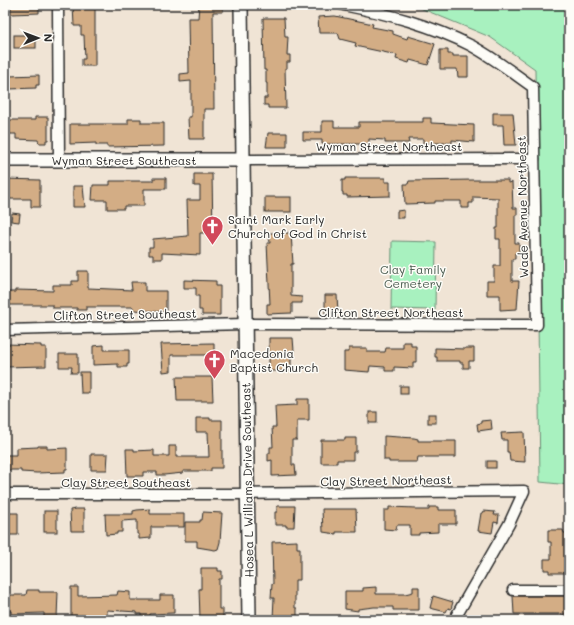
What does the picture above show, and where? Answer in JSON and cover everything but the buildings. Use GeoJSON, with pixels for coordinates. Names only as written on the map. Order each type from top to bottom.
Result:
{"type":"FeatureCollection","features":[{"type":"Feature","properties":{"kind":"street"},"geometry":{"type":"LineString","coordinates":[[58,5],[58,160]]}},
{"type":"Feature","properties":{"kind":"street","name":"Hosea L Williams Drive Southeast"},"geometry":{"type":"LineString","coordinates":[[241,5],[249,620]]}},
{"type":"Feature","properties":{"kind":"street","name":"Wade Avenue Northeast"},"geometry":{"type":"LineString","coordinates":[[343,5],[381,13],[428,27],[472,46],[533,87],[537,325]]}},
{"type":"Feature","properties":{"kind":"street","name":"Wyman Street Northeast"},"geometry":{"type":"LineString","coordinates":[[243,160],[534,159]]}},
{"type":"Feature","properties":{"kind":"street","name":"Wyman Street Southeast"},"geometry":{"type":"LineString","coordinates":[[5,160],[243,160]]}},
{"type":"Feature","properties":{"kind":"street","name":"Clifton Street Northeast"},"geometry":{"type":"LineString","coordinates":[[245,324],[537,325]]}},
{"type":"Feature","properties":{"kind":"street","name":"Clifton Street Southeast"},"geometry":{"type":"LineString","coordinates":[[5,330],[245,324]]}},
{"type":"Feature","properties":{"kind":"street","name":"Clay Street Northeast"},"geometry":{"type":"LineString","coordinates":[[247,494],[524,491],[509,524],[454,620]]}},
{"type":"Feature","properties":{"kind":"street","name":"Clay Street Southeast"},"geometry":{"type":"LineString","coordinates":[[5,494],[247,494]]}},
{"type":"Feature","properties":{"kind":"street"},"geometry":{"type":"LineString","coordinates":[[513,590],[569,590]]}},
{"type":"Feature","properties":{"kind":"green space"},"geometry":{"type":"Polygon","coordinates":[[[413,5],[569,5],[569,485],[540,482],[535,69],[490,37],[413,5]]]}},
{"type":"Feature","properties":{"kind":"green space","name":"Clay Family Cemetery"},"geometry":{"type":"Polygon","coordinates":[[[392,241],[436,242],[435,310],[391,309],[392,241]]]}},
{"type":"Feature","properties":{"kind":"place","name":"Saint Mark Early Church of God in Christ"},"geometry":{"type":"Point","coordinates":[212,246]}},
{"type":"Feature","properties":{"kind":"place","name":"Macedonia Baptist Church"},"geometry":{"type":"Point","coordinates":[214,380]}}]}
